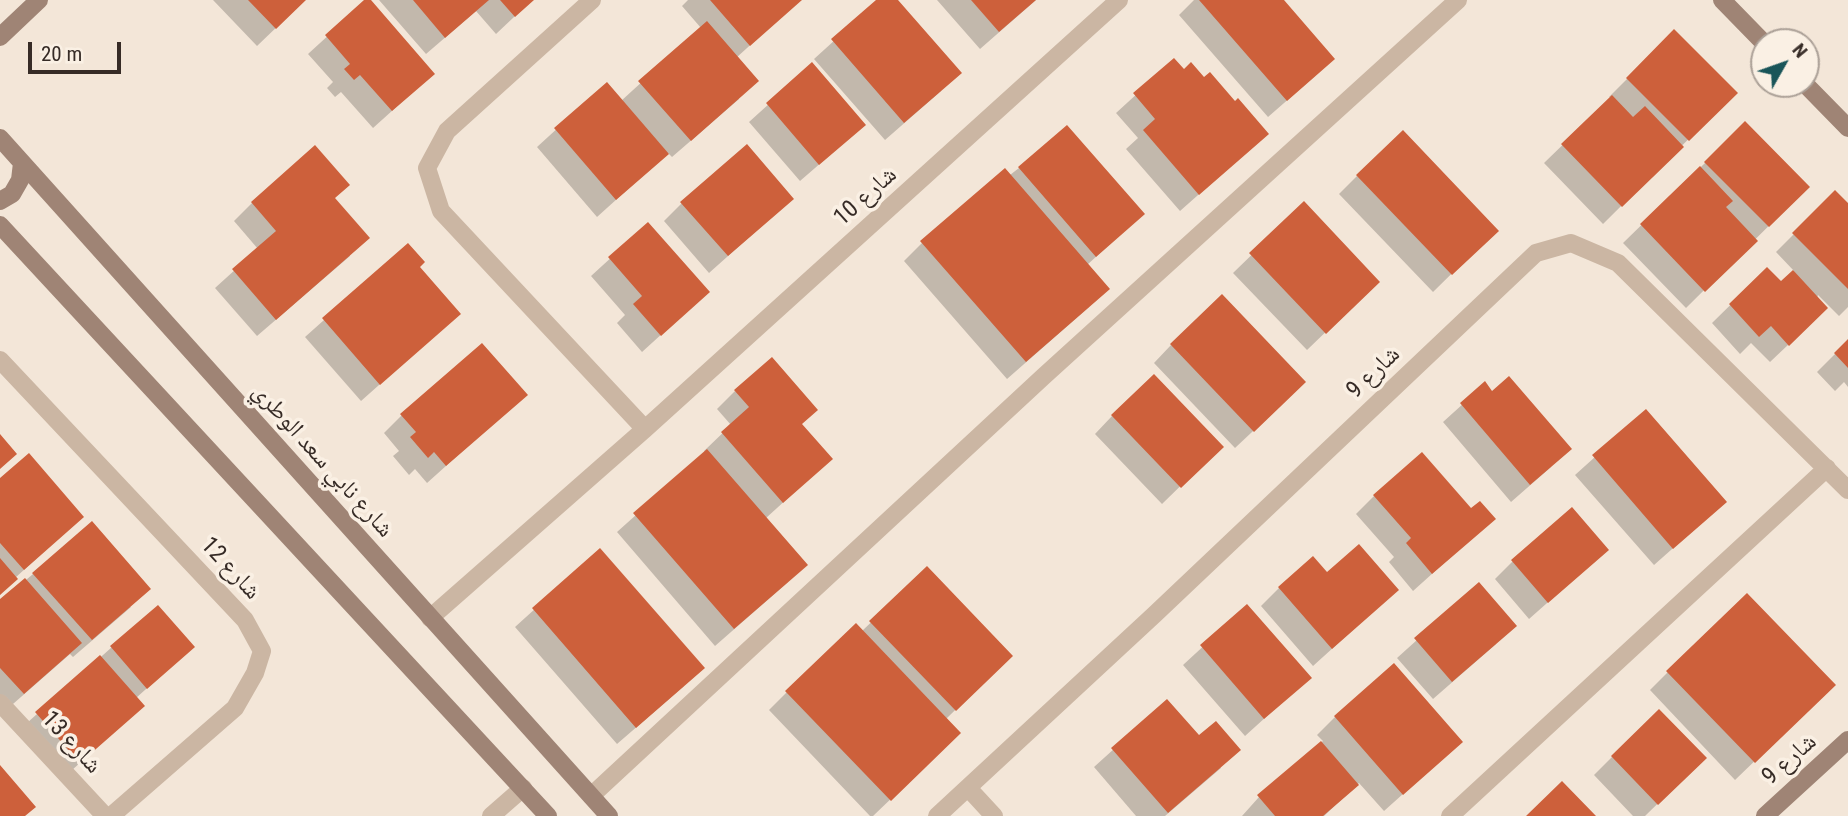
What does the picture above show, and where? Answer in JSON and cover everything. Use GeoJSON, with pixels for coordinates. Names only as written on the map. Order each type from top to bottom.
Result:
{"type":"FeatureCollection","features":[{"type":"Feature","properties":{"kind":"street"},"geometry":{"type":"LineString","coordinates":[[1,39],[39,0]]}},
{"type":"Feature","properties":{"kind":"street"},"geometry":{"type":"LineString","coordinates":[[593,0],[447,131],[427,168],[441,211],[645,429]]}},
{"type":"Feature","properties":{"kind":"street","name":"شارع 10"},"geometry":{"type":"LineString","coordinates":[[430,618],[645,429],[1119,0]]}},
{"type":"Feature","properties":{"kind":"street"},"geometry":{"type":"LineString","coordinates":[[591,796],[1044,376],[1458,0]]}},
{"type":"Feature","properties":{"kind":"street"},"geometry":{"type":"LineString","coordinates":[[1722,0],[1750,29]]}},
{"type":"Feature","properties":{"kind":"street"},"geometry":{"type":"LineString","coordinates":[[1819,98],[1848,128]]}},
{"type":"Feature","properties":{"kind":"street","name":"شارع نابي سعد الوطري"},"geometry":{"type":"LineString","coordinates":[[0,138],[609,816]]}},
{"type":"Feature","properties":{"kind":"street"},"geometry":{"type":"LineString","coordinates":[[0,201],[12,194],[20,180],[22,163]]}},
{"type":"Feature","properties":{"kind":"street"},"geometry":{"type":"LineString","coordinates":[[0,225],[548,816]]}},
{"type":"Feature","properties":{"kind":"street","name":"شارع 9"},"geometry":{"type":"LineString","coordinates":[[937,816],[969,789],[1536,253],[1571,243],[1618,263],[1848,491]]}},
{"type":"Feature","properties":{"kind":"street","name":"شارع 12"},"geometry":{"type":"LineString","coordinates":[[0,360],[245,620],[262,651],[255,673],[235,708],[108,816]]}},
{"type":"Feature","properties":{"kind":"street"},"geometry":{"type":"LineString","coordinates":[[1450,816],[1827,468]]}},
{"type":"Feature","properties":{"kind":"street","name":"شارع 13"},"geometry":{"type":"LineString","coordinates":[[0,703],[108,816]]}},
{"type":"Feature","properties":{"kind":"street","name":"شارع 9"},"geometry":{"type":"LineString","coordinates":[[1765,816],[1848,740]]}},
{"type":"Feature","properties":{"kind":"street"},"geometry":{"type":"LineString","coordinates":[[491,816],[523,788]]}},
{"type":"Feature","properties":{"kind":"street"},"geometry":{"type":"LineString","coordinates":[[969,789],[995,816]]}},
{"type":"Feature","properties":{"kind":"building"},"geometry":{"type":"Polygon","coordinates":[[[248,0],[306,0],[276,29],[248,0]]]}},
{"type":"Feature","properties":{"kind":"building"},"geometry":{"type":"Polygon","coordinates":[[[364,0],[371,0],[435,74],[392,111],[360,75],[354,80],[344,69],[350,64],[325,35],[364,0]]]}},
{"type":"Feature","properties":{"kind":"building"},"geometry":{"type":"Polygon","coordinates":[[[413,0],[489,0],[445,38],[413,0]]]}},
{"type":"Feature","properties":{"kind":"building"},"geometry":{"type":"Polygon","coordinates":[[[500,0],[534,0],[515,17],[500,0]]]}},
{"type":"Feature","properties":{"kind":"building"},"geometry":{"type":"Polygon","coordinates":[[[710,0],[802,0],[750,46],[710,0]]]}},
{"type":"Feature","properties":{"kind":"building"},"geometry":{"type":"Polygon","coordinates":[[[876,0],[898,0],[962,73],[904,123],[831,39],[876,0]]]}},
{"type":"Feature","properties":{"kind":"building"},"geometry":{"type":"Polygon","coordinates":[[[971,0],[1036,0],[999,32],[971,0]]]}},
{"type":"Feature","properties":{"kind":"building"},"geometry":{"type":"Polygon","coordinates":[[[1199,0],[1284,0],[1335,59],[1287,101],[1199,0]]]}},
{"type":"Feature","properties":{"kind":"building"},"geometry":{"type":"Polygon","coordinates":[[[707,21],[759,81],[691,141],[638,81],[707,21]]]}},
{"type":"Feature","properties":{"kind":"building"},"geometry":{"type":"Polygon","coordinates":[[[1674,29],[1738,93],[1689,141],[1626,78],[1674,29]]]}},
{"type":"Feature","properties":{"kind":"building"},"geometry":{"type":"Polygon","coordinates":[[[1174,58],[1184,69],[1191,62],[1204,77],[1210,72],[1235,101],[1238,98],[1269,134],[1199,195],[1143,130],[1155,119],[1133,93],[1174,58]]]}},
{"type":"Feature","properties":{"kind":"building"},"geometry":{"type":"Polygon","coordinates":[[[812,62],[866,125],[819,165],[766,103],[812,62]]]}},
{"type":"Feature","properties":{"kind":"building"},"geometry":{"type":"Polygon","coordinates":[[[607,82],[669,154],[616,200],[554,128],[607,82]]]}},
{"type":"Feature","properties":{"kind":"building"},"geometry":{"type":"Polygon","coordinates":[[[1612,95],[1633,117],[1645,106],[1684,147],[1622,207],[1561,144],[1612,95]]]}},
{"type":"Feature","properties":{"kind":"building"},"geometry":{"type":"Polygon","coordinates":[[[1745,121],[1810,187],[1769,227],[1704,162],[1745,121]]]}},
{"type":"Feature","properties":{"kind":"building"},"geometry":{"type":"Polygon","coordinates":[[[1067,125],[1145,214],[1096,257],[1018,167],[1067,125]]]}},
{"type":"Feature","properties":{"kind":"building"},"geometry":{"type":"Polygon","coordinates":[[[1403,130],[1499,231],[1452,275],[1356,175],[1403,130]]]}},
{"type":"Feature","properties":{"kind":"building"},"geometry":{"type":"Polygon","coordinates":[[[747,144],[794,199],[728,256],[680,202],[747,144]]]}},
{"type":"Feature","properties":{"kind":"building"},"geometry":{"type":"Polygon","coordinates":[[[315,145],[350,185],[335,198],[370,238],[276,320],[232,269],[276,231],[251,202],[315,145]]]}},
{"type":"Feature","properties":{"kind":"building"},"geometry":{"type":"Polygon","coordinates":[[[1700,166],[1733,201],[1726,207],[1758,241],[1705,292],[1640,224],[1700,166]]]}},
{"type":"Feature","properties":{"kind":"building"},"geometry":{"type":"Polygon","coordinates":[[[1005,168],[1110,289],[1026,362],[920,241],[1005,168]]]}},
{"type":"Feature","properties":{"kind":"building"},"geometry":{"type":"Polygon","coordinates":[[[1835,190],[1848,203],[1848,289],[1792,233],[1835,190]]]}},
{"type":"Feature","properties":{"kind":"building"},"geometry":{"type":"Polygon","coordinates":[[[1304,201],[1380,282],[1326,334],[1249,253],[1304,201]]]}},
{"type":"Feature","properties":{"kind":"building"},"geometry":{"type":"Polygon","coordinates":[[[648,222],[710,292],[661,336],[633,304],[642,296],[608,257],[648,222]]]}},
{"type":"Feature","properties":{"kind":"building"},"geometry":{"type":"Polygon","coordinates":[[[408,243],[425,262],[420,267],[461,314],[380,385],[322,318],[408,243]]]}},
{"type":"Feature","properties":{"kind":"building"},"geometry":{"type":"Polygon","coordinates":[[[1767,267],[1781,281],[1793,270],[1828,308],[1789,346],[1771,326],[1759,337],[1729,304],[1767,267]]]}},
{"type":"Feature","properties":{"kind":"building"},"geometry":{"type":"Polygon","coordinates":[[[1222,294],[1306,382],[1254,432],[1170,344],[1222,294]]]}},
{"type":"Feature","properties":{"kind":"building"},"geometry":{"type":"Polygon","coordinates":[[[1848,339],[1848,368],[1834,353],[1848,339]]]}},
{"type":"Feature","properties":{"kind":"building"},"geometry":{"type":"Polygon","coordinates":[[[482,343],[528,395],[446,466],[434,452],[428,458],[410,437],[416,432],[400,414],[482,343]]]}},
{"type":"Feature","properties":{"kind":"building"},"geometry":{"type":"Polygon","coordinates":[[[772,357],[818,410],[802,424],[833,459],[783,503],[721,432],[749,407],[734,390],[772,357]]]}},
{"type":"Feature","properties":{"kind":"building"},"geometry":{"type":"Polygon","coordinates":[[[1154,374],[1224,447],[1181,488],[1111,415],[1154,374]]]}},
{"type":"Feature","properties":{"kind":"building"},"geometry":{"type":"Polygon","coordinates":[[[1509,376],[1572,449],[1530,485],[1460,403],[1485,381],[1492,391],[1509,376]]]}},
{"type":"Feature","properties":{"kind":"building"},"geometry":{"type":"Polygon","coordinates":[[[1646,409],[1727,502],[1673,549],[1592,455],[1646,409]]]}},
{"type":"Feature","properties":{"kind":"building"},"geometry":{"type":"Polygon","coordinates":[[[0,434],[17,454],[0,469],[0,434]]]}},
{"type":"Feature","properties":{"kind":"building"},"geometry":{"type":"Polygon","coordinates":[[[707,449],[808,565],[734,629],[633,513],[707,449]]]}},
{"type":"Feature","properties":{"kind":"building"},"geometry":{"type":"Polygon","coordinates":[[[1422,452],[1471,508],[1480,501],[1496,519],[1432,574],[1406,543],[1411,538],[1373,495],[1422,452]]]}},
{"type":"Feature","properties":{"kind":"building"},"geometry":{"type":"Polygon","coordinates":[[[29,453],[84,517],[24,570],[0,543],[0,478],[29,453]]]}},
{"type":"Feature","properties":{"kind":"building"},"geometry":{"type":"Polygon","coordinates":[[[1572,507],[1609,550],[1548,603],[1511,560],[1572,507]]]}},
{"type":"Feature","properties":{"kind":"building"},"geometry":{"type":"Polygon","coordinates":[[[92,521],[151,589],[92,640],[32,573],[92,521]]]}},
{"type":"Feature","properties":{"kind":"building"},"geometry":{"type":"Polygon","coordinates":[[[1359,544],[1399,590],[1332,649],[1278,587],[1313,556],[1327,572],[1359,544]]]}},
{"type":"Feature","properties":{"kind":"building"},"geometry":{"type":"Polygon","coordinates":[[[600,548],[705,668],[636,728],[532,608],[600,548]]]}},
{"type":"Feature","properties":{"kind":"building"},"geometry":{"type":"Polygon","coordinates":[[[0,558],[18,579],[0,595],[0,558]]]}},
{"type":"Feature","properties":{"kind":"building"},"geometry":{"type":"Polygon","coordinates":[[[927,566],[1013,656],[956,711],[869,621],[927,566]]]}},
{"type":"Feature","properties":{"kind":"building"},"geometry":{"type":"Polygon","coordinates":[[[25,578],[82,643],[24,694],[0,668],[0,599],[25,578]]]}},
{"type":"Feature","properties":{"kind":"building"},"geometry":{"type":"Polygon","coordinates":[[[1479,582],[1517,626],[1452,682],[1414,638],[1479,582]]]}},
{"type":"Feature","properties":{"kind":"building"},"geometry":{"type":"Polygon","coordinates":[[[1747,593],[1836,685],[1755,763],[1666,671],[1747,593]]]}},
{"type":"Feature","properties":{"kind":"building"},"geometry":{"type":"Polygon","coordinates":[[[1247,604],[1312,678],[1264,719],[1200,645],[1247,604]]]}},
{"type":"Feature","properties":{"kind":"building"},"geometry":{"type":"Polygon","coordinates":[[[158,605],[195,647],[147,689],[110,646],[158,605]]]}},
{"type":"Feature","properties":{"kind":"building"},"geometry":{"type":"Polygon","coordinates":[[[856,623],[961,733],[891,801],[785,691],[856,623]]]}},
{"type":"Feature","properties":{"kind":"building"},"geometry":{"type":"Polygon","coordinates":[[[100,655],[145,706],[80,763],[35,712],[100,655]]]}},
{"type":"Feature","properties":{"kind":"building"},"geometry":{"type":"Polygon","coordinates":[[[1394,663],[1463,742],[1403,795],[1334,716],[1394,663]]]}},
{"type":"Feature","properties":{"kind":"building"},"geometry":{"type":"Polygon","coordinates":[[[1167,699],[1199,735],[1216,721],[1241,750],[1168,813],[1111,748],[1167,699]]]}},
{"type":"Feature","properties":{"kind":"building"},"geometry":{"type":"Polygon","coordinates":[[[1659,709],[1707,758],[1658,805],[1611,756],[1659,709]]]}},
{"type":"Feature","properties":{"kind":"building"},"geometry":{"type":"Polygon","coordinates":[[[1321,741],[1359,785],[1323,816],[1275,816],[1257,795],[1321,741]]]}},
{"type":"Feature","properties":{"kind":"building"},"geometry":{"type":"Polygon","coordinates":[[[0,765],[36,807],[25,816],[0,816],[0,765]]]}},
{"type":"Feature","properties":{"kind":"building"},"geometry":{"type":"Polygon","coordinates":[[[1562,781],[1596,816],[1526,816],[1562,781]]]}}]}
